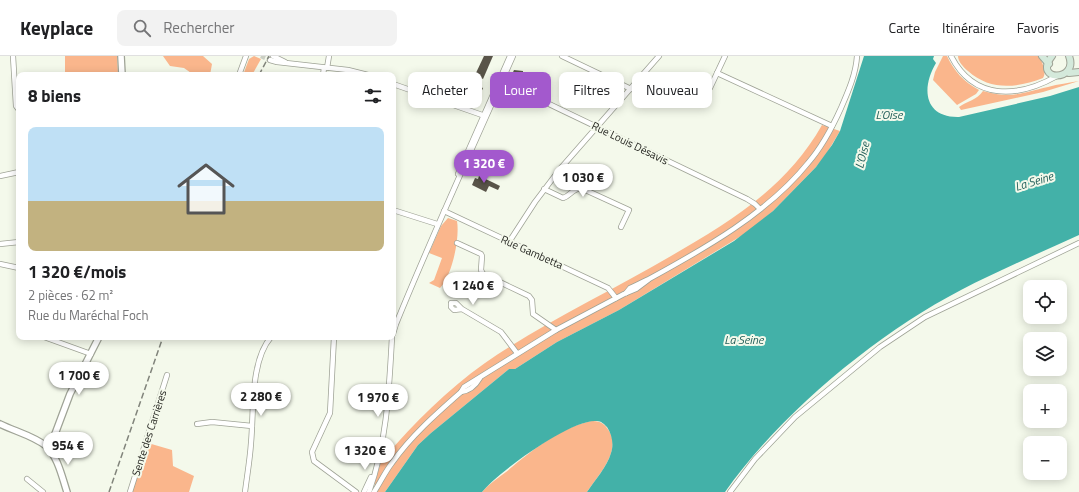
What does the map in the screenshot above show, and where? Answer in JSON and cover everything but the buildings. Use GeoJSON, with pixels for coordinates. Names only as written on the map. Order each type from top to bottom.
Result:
{"type":"FeatureCollection","features":[{"type":"Feature","properties":{"kind":"main road"},"geometry":{"type":"LineString","coordinates":[[1042,56],[1049,64],[1051,72],[1057,76],[1079,72]]}},
{"type":"Feature","properties":{"kind":"main road"},"geometry":{"type":"LineString","coordinates":[[1049,64],[1052,56]]}},
{"type":"Feature","properties":{"kind":"main road"},"geometry":{"type":"LineString","coordinates":[[1069,56],[1072,64],[1069,73]]}},
{"type":"Feature","properties":{"kind":"main road"},"geometry":{"type":"LineString","coordinates":[[1072,64],[1079,66]]}},
{"type":"Feature","properties":{"kind":"street"},"geometry":{"type":"LineString","coordinates":[[13,56],[16,106]]}},
{"type":"Feature","properties":{"kind":"street"},"geometry":{"type":"LineString","coordinates":[[121,56],[122,72]]}},
{"type":"Feature","properties":{"kind":"street"},"geometry":{"type":"LineString","coordinates":[[324,72],[329,56]]}},
{"type":"Feature","properties":{"kind":"street"},"geometry":{"type":"LineString","coordinates":[[504,72],[510,56]]}},
{"type":"Feature","properties":{"kind":"street"},"geometry":{"type":"LineString","coordinates":[[505,72],[513,56]]}},
{"type":"Feature","properties":{"kind":"street"},"geometry":{"type":"LineString","coordinates":[[562,56],[631,89]]}},
{"type":"Feature","properties":{"kind":"street"},"geometry":{"type":"LineString","coordinates":[[509,242],[544,189],[560,169],[598,128],[659,56]]}},
{"type":"Feature","properties":{"kind":"street"},"geometry":{"type":"LineString","coordinates":[[712,84],[725,56]]}},
{"type":"Feature","properties":{"kind":"street"},"geometry":{"type":"LineString","coordinates":[[371,486],[375,490],[392,463],[408,444],[429,421],[469,383],[480,378],[517,353],[556,330],[624,294],[630,288],[648,280],[704,247],[760,209],[784,189],[808,164],[832,126],[847,93],[857,56]]}},
{"type":"Feature","properties":{"kind":"street"},"geometry":{"type":"LineString","coordinates":[[951,56],[956,66],[969,79],[983,87],[994,90],[1015,92],[1027,89],[1057,76]]}},
{"type":"Feature","properties":{"kind":"street"},"geometry":{"type":"LineString","coordinates":[[240,72],[246,57]]}},
{"type":"Feature","properties":{"kind":"street"},"geometry":{"type":"LineString","coordinates":[[272,58],[289,63],[358,72]]}},
{"type":"Feature","properties":{"kind":"street"},"geometry":{"type":"LineString","coordinates":[[717,73],[832,126]]}},
{"type":"Feature","properties":{"kind":"street"},"geometry":{"type":"LineString","coordinates":[[396,85],[484,116]]}},
{"type":"Feature","properties":{"kind":"street"},"geometry":{"type":"LineString","coordinates":[[396,324],[437,224],[490,103]]}},
{"type":"Feature","properties":{"kind":"street","name":"Rue Louis Désavis"},"geometry":{"type":"LineString","coordinates":[[551,105],[751,201],[760,209]]}},
{"type":"Feature","properties":{"kind":"street"},"geometry":{"type":"LineString","coordinates":[[0,176],[16,173]]}},
{"type":"Feature","properties":{"kind":"street"},"geometry":{"type":"LineString","coordinates":[[544,189],[563,198],[568,196],[574,189],[582,188],[629,210],[621,227]]}},
{"type":"Feature","properties":{"kind":"street"},"geometry":{"type":"LineString","coordinates":[[396,211],[437,224]]}},
{"type":"Feature","properties":{"kind":"street","name":"Rue Gambetta"},"geometry":{"type":"LineString","coordinates":[[444,211],[608,288],[616,298]]}},
{"type":"Feature","properties":{"kind":"street"},"geometry":{"type":"LineString","coordinates":[[0,244],[16,242]]}},
{"type":"Feature","properties":{"kind":"street"},"geometry":{"type":"LineString","coordinates":[[457,243],[481,254],[481,270],[485,275],[529,296],[533,303],[533,314],[556,330]]}},
{"type":"Feature","properties":{"kind":"street"},"geometry":{"type":"LineString","coordinates":[[730,492],[755,460],[795,417],[880,347],[925,317],[1009,278],[1079,243]]}},
{"type":"Feature","properties":{"kind":"street"},"geometry":{"type":"LineString","coordinates":[[0,264],[16,267]]}},
{"type":"Feature","properties":{"kind":"street"},"geometry":{"type":"LineString","coordinates":[[462,309],[502,332],[517,353]]}},
{"type":"Feature","properties":{"kind":"street"},"geometry":{"type":"LineString","coordinates":[[52,340],[91,354]]}},
{"type":"Feature","properties":{"kind":"street"},"geometry":{"type":"LineString","coordinates":[[49,450],[73,386],[98,340]]}},
{"type":"Feature","properties":{"kind":"street"},"geometry":{"type":"LineString","coordinates":[[245,492],[258,366],[262,350],[269,340]]}},
{"type":"Feature","properties":{"kind":"street"},"geometry":{"type":"LineString","coordinates":[[334,340],[330,413],[312,452],[312,456],[314,461],[356,492]]}},
{"type":"Feature","properties":{"kind":"street"},"geometry":{"type":"LineString","coordinates":[[369,492],[380,457],[387,414],[392,340]]}},
{"type":"Feature","properties":{"kind":"street","name":"Sente des Carrières"},"geometry":{"type":"LineString","coordinates":[[130,492],[167,375]]}},
{"type":"Feature","properties":{"kind":"street"},"geometry":{"type":"LineString","coordinates":[[197,424],[212,422],[252,426]]}},
{"type":"Feature","properties":{"kind":"street"},"geometry":{"type":"LineString","coordinates":[[0,424],[41,443],[49,450],[59,468],[67,492]]}},
{"type":"Feature","properties":{"kind":"street"},"geometry":{"type":"LineString","coordinates":[[364,492],[380,457]]}},
{"type":"Feature","properties":{"kind":"street"},"geometry":{"type":"LineString","coordinates":[[27,479],[43,492]]}},
{"type":"Feature","properties":{"kind":"shaded area"},"geometry":{"type":"Polygon","coordinates":[[[65,56],[117,56],[118,72],[65,72],[65,56]]]}},
{"type":"Feature","properties":{"kind":"shaded area"},"geometry":{"type":"Polygon","coordinates":[[[163,56],[203,56],[212,64],[211,72],[190,72],[184,68],[170,66],[163,56]]]}},
{"type":"Feature","properties":{"kind":"shaded area"},"geometry":{"type":"Polygon","coordinates":[[[254,56],[261,59],[254,72],[244,72],[249,59],[254,56]]]}},
{"type":"Feature","properties":{"kind":"shaded area"},"geometry":{"type":"Polygon","coordinates":[[[943,56],[947,56],[960,76],[979,90],[976,94],[957,105],[933,80],[935,72],[943,56]]]}},
{"type":"Feature","properties":{"kind":"shaded area"},"geometry":{"type":"Polygon","coordinates":[[[958,56],[1039,56],[1044,67],[1044,76],[1043,78],[1023,84],[1004,86],[995,85],[985,82],[964,68],[958,56]]]}},
{"type":"Feature","properties":{"kind":"shaded area"},"geometry":{"type":"Polygon","coordinates":[[[1079,81],[1043,92],[961,110],[959,107],[981,94],[983,91],[1001,95],[1009,95],[1079,81]]]}},
{"type":"Feature","properties":{"kind":"shaded area"},"geometry":{"type":"Polygon","coordinates":[[[822,125],[840,131],[825,156],[773,211],[751,230],[619,310],[557,342],[515,369],[509,369],[418,445],[385,492],[374,492],[375,482],[382,458],[384,458],[432,407],[471,373],[530,334],[671,256],[736,216],[756,201],[792,167],[808,147],[822,125]]]}},
{"type":"Feature","properties":{"kind":"shaded area"},"geometry":{"type":"Polygon","coordinates":[[[448,218],[457,221],[458,228],[456,247],[448,275],[440,288],[429,283],[434,280],[442,258],[429,253],[441,226],[448,218]]]}},
{"type":"Feature","properties":{"kind":"shaded area"},"geometry":{"type":"Polygon","coordinates":[[[591,421],[604,424],[611,436],[613,444],[608,462],[587,492],[482,492],[525,456],[546,441],[579,424],[591,421]]]}},
{"type":"Feature","properties":{"kind":"shaded area"},"geometry":{"type":"Polygon","coordinates":[[[148,443],[172,450],[173,466],[194,476],[189,492],[132,492],[138,473],[141,471],[140,466],[148,443]]]}},
{"type":"Feature","properties":{"kind":"water","name":"La Seine"},"geometry":{"type":"Polygon","coordinates":[[[864,56],[934,56],[933,59],[936,63],[928,82],[927,91],[932,107],[947,116],[959,117],[1050,96],[1079,87],[1079,235],[961,290],[896,329],[863,353],[801,405],[747,463],[725,492],[587,492],[604,468],[612,450],[612,440],[609,430],[602,423],[597,421],[586,422],[571,428],[536,448],[503,472],[482,492],[385,492],[418,445],[509,369],[515,369],[557,342],[619,310],[734,241],[773,211],[816,167],[832,145],[840,131],[864,56]]]}},
{"type":"Feature","properties":{"kind":"tunnel"},"geometry":{"type":"LineString","coordinates":[[261,56],[270,60]]}},
{"type":"Feature","properties":{"kind":"railway"},"geometry":{"type":"LineString","coordinates":[[261,72],[269,56]]}},
{"type":"Feature","properties":{"kind":"railway"},"geometry":{"type":"LineString","coordinates":[[109,492],[162,340]]}},
{"type":"Feature","properties":{"kind":"water label","name":"L’Oise"},"geometry":{"type":"Point","coordinates":[889,114]}},
{"type":"Feature","properties":{"kind":"water label","name":"L'Oise"},"geometry":{"type":"Point","coordinates":[862,155]}}]}
